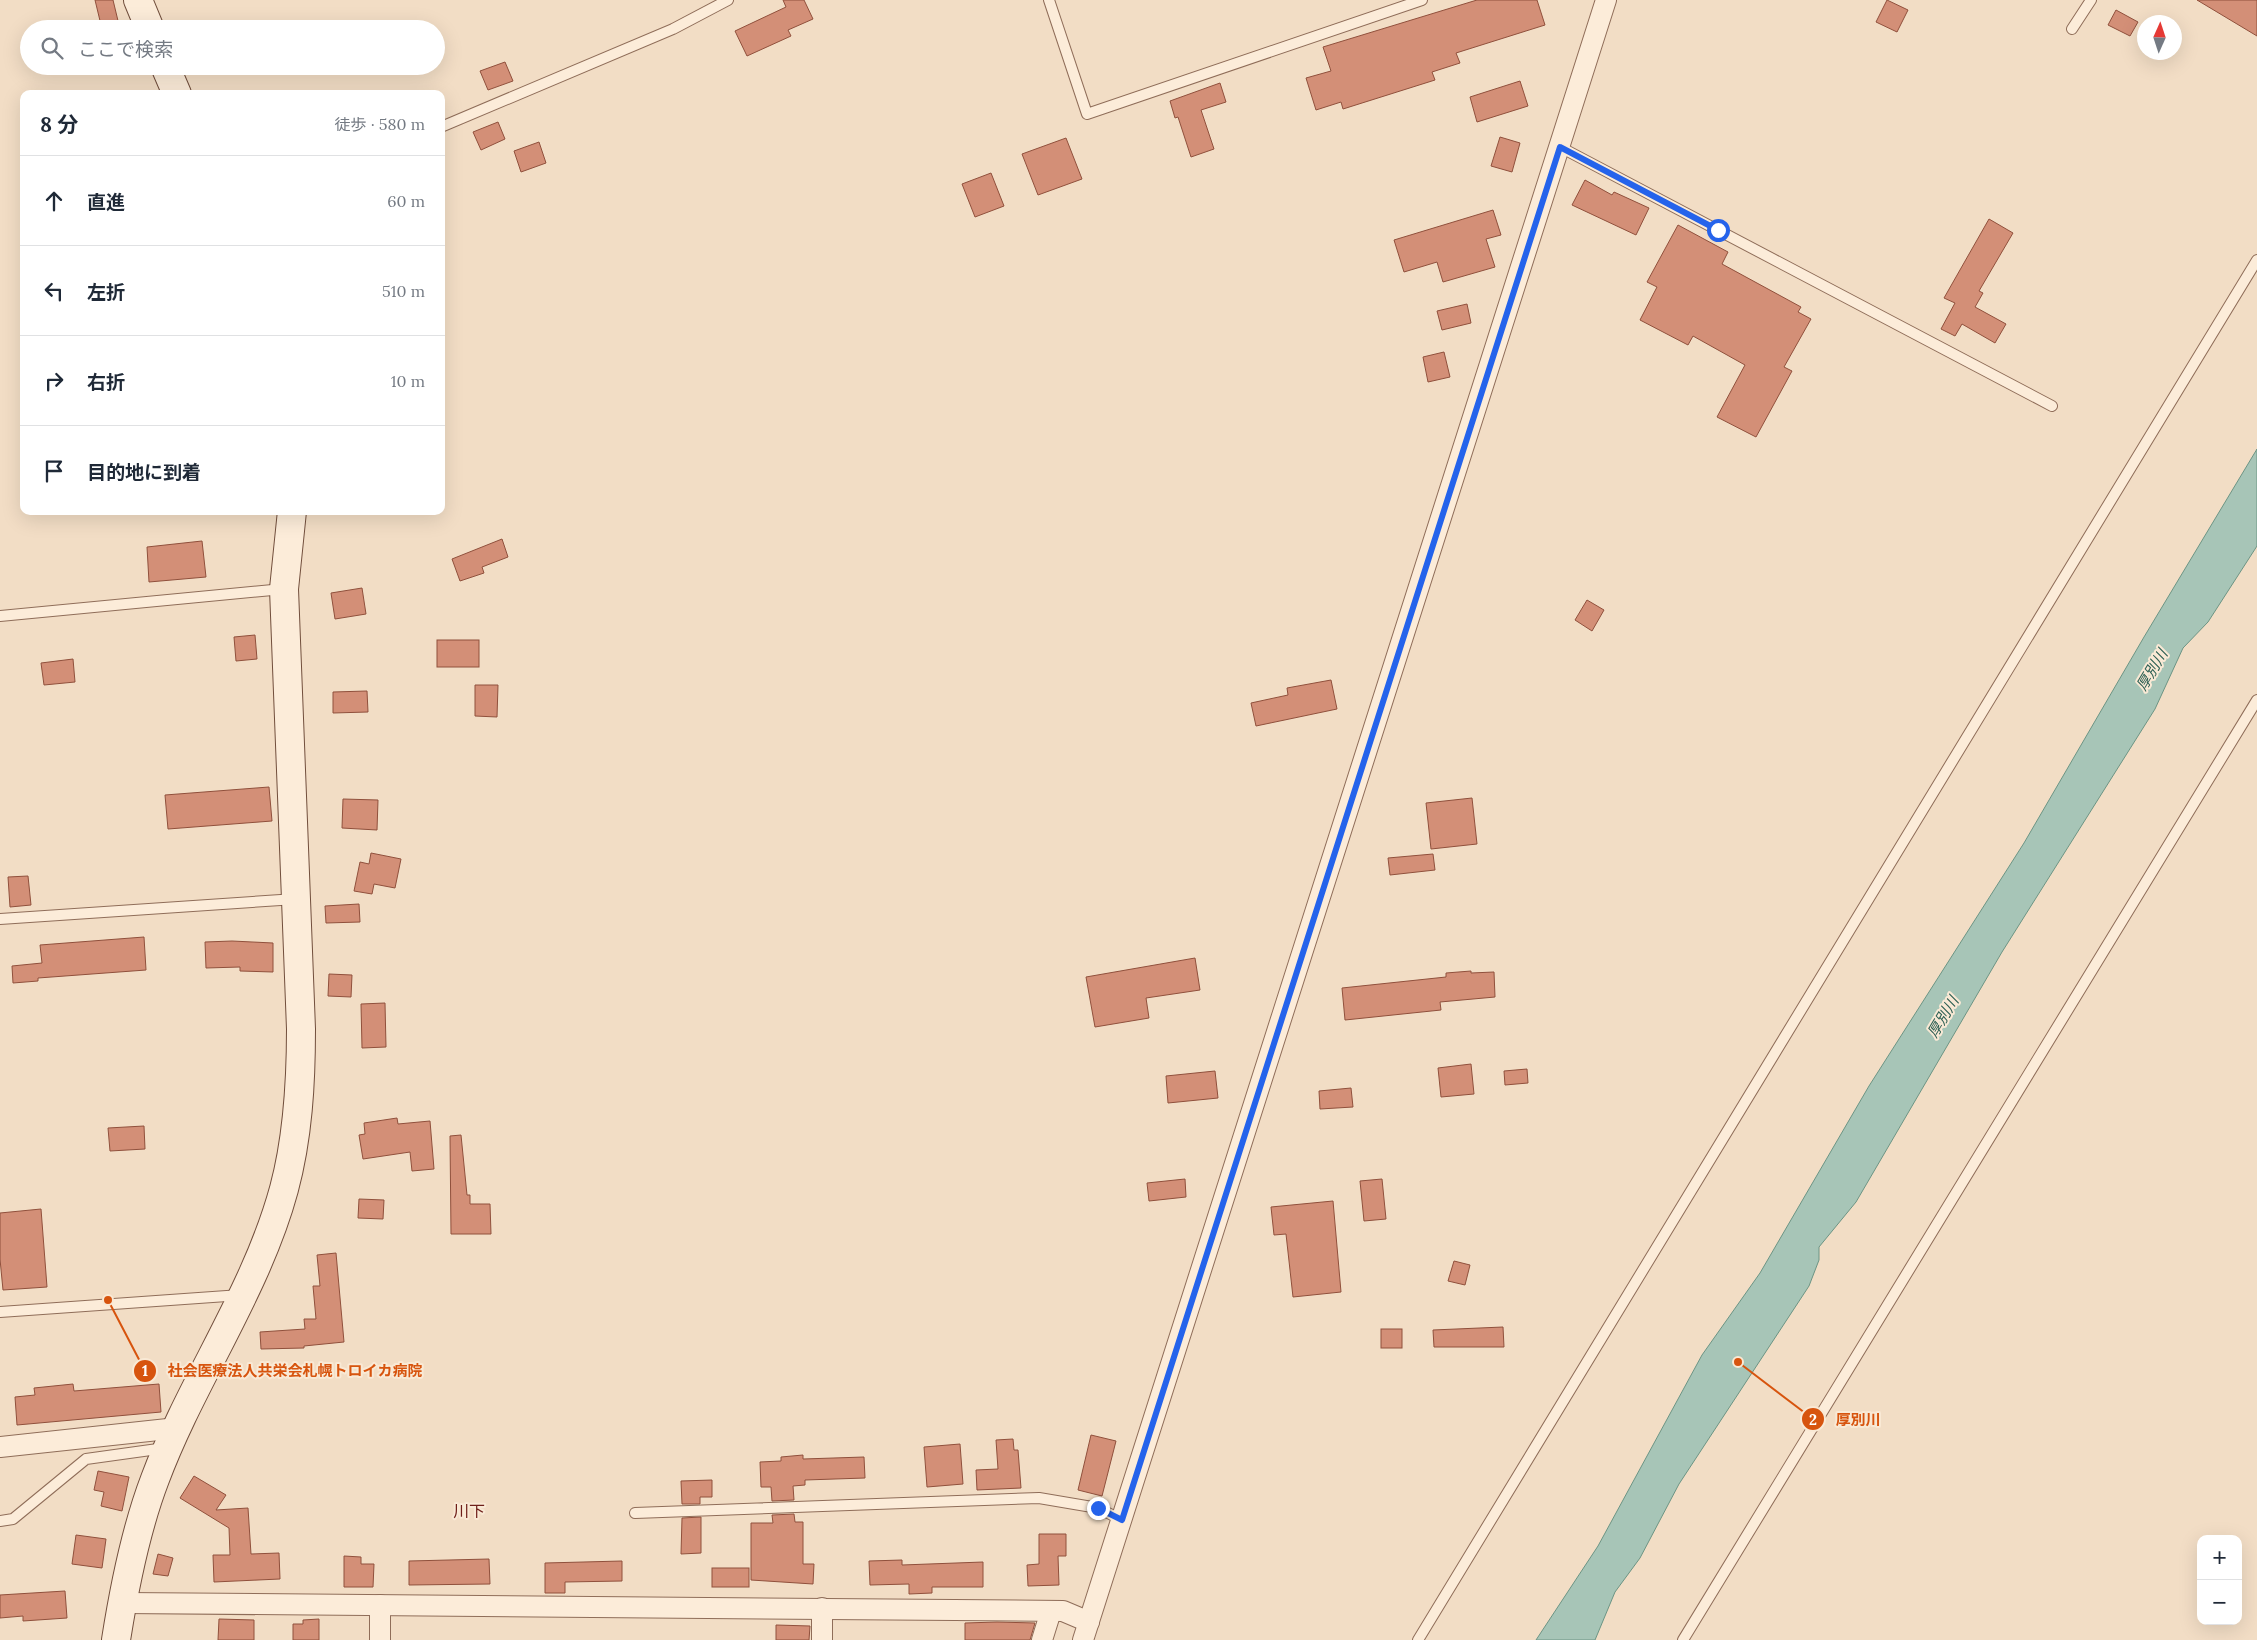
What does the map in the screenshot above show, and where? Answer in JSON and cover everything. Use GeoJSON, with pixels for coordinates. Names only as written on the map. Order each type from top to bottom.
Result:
{"type":"FeatureCollection","features":[{"type":"Feature","properties":{"kind":"street"},"geometry":{"type":"LineString","coordinates":[[138,0],[146,20]]}},
{"type":"Feature","properties":{"kind":"street"},"geometry":{"type":"LineString","coordinates":[[124,1603],[1063,1611],[1086,1631],[1606,0]]}},
{"type":"Feature","properties":{"kind":"street"},"geometry":{"type":"LineString","coordinates":[[169,75],[175,90]]}},
{"type":"Feature","properties":{"kind":"street"},"geometry":{"type":"LineString","coordinates":[[116,1640],[141,1524],[155,1479],[257,1265],[284,1190],[297,1127],[301,1080],[302,1028],[284,589],[292,515]]}},
{"type":"Feature","properties":{"kind":"street"},"geometry":{"type":"LineString","coordinates":[[0,1446],[173,1438]]}},
{"type":"Feature","properties":{"kind":"street"},"geometry":{"type":"LineString","coordinates":[[380,1605],[380,1640]]}},
{"type":"Feature","properties":{"kind":"street"},"geometry":{"type":"LineString","coordinates":[[822,1608],[822,1640]]}},
{"type":"Feature","properties":{"kind":"street"},"geometry":{"type":"LineString","coordinates":[[1042,1640],[1051,1611]]}},
{"type":"Feature","properties":{"kind":"lane"},"geometry":{"type":"LineString","coordinates":[[445,125],[673,28],[728,0]]}},
{"type":"Feature","properties":{"kind":"lane"},"geometry":{"type":"LineString","coordinates":[[1049,0],[1087,114],[1422,0]]}},
{"type":"Feature","properties":{"kind":"lane"},"geometry":{"type":"LineString","coordinates":[[2072,29],[2091,0]]}},
{"type":"Feature","properties":{"kind":"lane"},"geometry":{"type":"LineString","coordinates":[[1560,147],[2052,406]]}},
{"type":"Feature","properties":{"kind":"lane"},"geometry":{"type":"LineString","coordinates":[[1418,1640],[2257,260]]}},
{"type":"Feature","properties":{"kind":"lane"},"geometry":{"type":"LineString","coordinates":[[0,616],[284,589]]}},
{"type":"Feature","properties":{"kind":"lane"},"geometry":{"type":"LineString","coordinates":[[1683,1640],[2257,700]]}},
{"type":"Feature","properties":{"kind":"lane"},"geometry":{"type":"LineString","coordinates":[[0,918],[296,899]]}},
{"type":"Feature","properties":{"kind":"lane"},"geometry":{"type":"LineString","coordinates":[[0,1312],[243,1295]]}},
{"type":"Feature","properties":{"kind":"lane"},"geometry":{"type":"LineString","coordinates":[[0,1521],[13,1518],[86,1459],[173,1438]]}},
{"type":"Feature","properties":{"kind":"lane"},"geometry":{"type":"LineString","coordinates":[[635,1513],[1039,1498],[1098,1508],[1122,1520]]}},
{"type":"Feature","properties":{"kind":"water"},"geometry":{"type":"Polygon","coordinates":[[[2257,449],[2257,546],[2208,622],[2183,648],[2155,709],[2002,952],[1856,1202],[1819,1247],[1819,1260],[1809,1286],[1679,1484],[1640,1558],[1615,1592],[1595,1640],[1536,1640],[1598,1546],[1702,1355],[1760,1273],[1869,1086],[2024,843],[2144,637],[2257,449]]]}},
{"type":"Feature","properties":{"kind":"building"},"geometry":{"type":"Polygon","coordinates":[[[95,0],[113,0],[118,20],[100,20],[95,0]]]}},
{"type":"Feature","properties":{"kind":"building"},"geometry":{"type":"Polygon","coordinates":[[[783,0],[804,0],[813,19],[788,30],[791,36],[747,56],[735,31],[786,7],[783,0]]]}},
{"type":"Feature","properties":{"kind":"building"},"geometry":{"type":"Polygon","coordinates":[[[1477,0],[1537,0],[1545,25],[1456,53],[1460,63],[1432,72],[1435,80],[1343,109],[1341,102],[1316,110],[1306,78],[1331,71],[1323,47],[1477,0]]]}},
{"type":"Feature","properties":{"kind":"building"},"geometry":{"type":"Polygon","coordinates":[[[1887,0],[1908,10],[1897,32],[1876,22],[1887,0]]]}},
{"type":"Feature","properties":{"kind":"building"},"geometry":{"type":"Polygon","coordinates":[[[2197,0],[2257,0],[2257,36],[2197,0]]]}},
{"type":"Feature","properties":{"kind":"building"},"geometry":{"type":"Polygon","coordinates":[[[2116,10],[2137,21],[2130,36],[2108,25],[2116,10]]]}},
{"type":"Feature","properties":{"kind":"building"},"geometry":{"type":"Polygon","coordinates":[[[505,62],[513,81],[488,90],[480,71],[505,62]]]}},
{"type":"Feature","properties":{"kind":"building"},"geometry":{"type":"Polygon","coordinates":[[[1520,81],[1528,106],[1477,122],[1470,97],[1520,81]]]}},
{"type":"Feature","properties":{"kind":"building"},"geometry":{"type":"Polygon","coordinates":[[[1220,83],[1226,102],[1201,110],[1214,149],[1191,157],[1178,117],[1175,118],[1170,101],[1220,83]]]}},
{"type":"Feature","properties":{"kind":"building"},"geometry":{"type":"Polygon","coordinates":[[[498,122],[505,139],[481,150],[473,132],[498,122]]]}},
{"type":"Feature","properties":{"kind":"building"},"geometry":{"type":"Polygon","coordinates":[[[1500,137],[1520,143],[1512,172],[1491,166],[1500,137]]]}},
{"type":"Feature","properties":{"kind":"building"},"geometry":{"type":"Polygon","coordinates":[[[1066,138],[1082,179],[1038,195],[1022,154],[1066,138]]]}},
{"type":"Feature","properties":{"kind":"building"},"geometry":{"type":"Polygon","coordinates":[[[539,142],[546,163],[521,172],[514,151],[539,142]]]}},
{"type":"Feature","properties":{"kind":"building"},"geometry":{"type":"Polygon","coordinates":[[[991,173],[1004,206],[975,217],[962,184],[991,173]]]}},
{"type":"Feature","properties":{"kind":"building"},"geometry":{"type":"Polygon","coordinates":[[[1585,180],[1612,195],[1614,192],[1649,208],[1636,235],[1572,205],[1585,180]]]}},
{"type":"Feature","properties":{"kind":"building"},"geometry":{"type":"Polygon","coordinates":[[[1493,210],[1501,235],[1486,239],[1495,267],[1443,282],[1437,262],[1404,272],[1394,240],[1493,210]]]}},
{"type":"Feature","properties":{"kind":"building"},"geometry":{"type":"Polygon","coordinates":[[[1989,219],[2013,233],[1979,291],[1983,293],[1975,307],[2006,324],[1995,343],[1962,324],[1955,336],[1941,329],[1955,303],[1944,298],[1989,219]]]}},
{"type":"Feature","properties":{"kind":"building"},"geometry":{"type":"Polygon","coordinates":[[[1678,225],[1728,252],[1722,264],[1801,307],[1798,312],[1811,319],[1784,367],[1792,371],[1756,437],[1717,417],[1745,365],[1693,336],[1688,345],[1640,320],[1657,287],[1647,282],[1678,225]]]}},
{"type":"Feature","properties":{"kind":"building"},"geometry":{"type":"Polygon","coordinates":[[[1467,304],[1471,323],[1442,330],[1437,311],[1467,304]]]}},
{"type":"Feature","properties":{"kind":"building"},"geometry":{"type":"Polygon","coordinates":[[[1444,352],[1450,377],[1428,382],[1423,357],[1444,352]]]}},
{"type":"Feature","properties":{"kind":"building"},"geometry":{"type":"Polygon","coordinates":[[[502,539],[508,557],[482,567],[484,573],[460,581],[452,559],[502,539]]]}},
{"type":"Feature","properties":{"kind":"building"},"geometry":{"type":"Polygon","coordinates":[[[202,541],[206,577],[149,582],[147,547],[202,541]]]}},
{"type":"Feature","properties":{"kind":"building"},"geometry":{"type":"Polygon","coordinates":[[[362,588],[366,614],[335,619],[331,593],[362,588]]]}},
{"type":"Feature","properties":{"kind":"building"},"geometry":{"type":"Polygon","coordinates":[[[1587,600],[1604,610],[1592,631],[1575,620],[1587,600]]]}},
{"type":"Feature","properties":{"kind":"building"},"geometry":{"type":"Polygon","coordinates":[[[255,635],[257,659],[236,661],[234,637],[255,635]]]}},
{"type":"Feature","properties":{"kind":"building"},"geometry":{"type":"Polygon","coordinates":[[[437,640],[479,640],[479,667],[437,667],[437,640]]]}},
{"type":"Feature","properties":{"kind":"building"},"geometry":{"type":"Polygon","coordinates":[[[73,659],[75,682],[44,685],[41,663],[73,659]]]}},
{"type":"Feature","properties":{"kind":"building"},"geometry":{"type":"Polygon","coordinates":[[[1331,680],[1337,709],[1256,726],[1251,703],[1288,695],[1287,688],[1331,680]]]}},
{"type":"Feature","properties":{"kind":"building"},"geometry":{"type":"Polygon","coordinates":[[[475,685],[498,685],[497,717],[475,716],[475,685]]]}},
{"type":"Feature","properties":{"kind":"building"},"geometry":{"type":"Polygon","coordinates":[[[367,691],[368,712],[333,713],[333,692],[367,691]]]}},
{"type":"Feature","properties":{"kind":"building"},"geometry":{"type":"Polygon","coordinates":[[[269,787],[272,821],[168,829],[165,795],[269,787]]]}},
{"type":"Feature","properties":{"kind":"building"},"geometry":{"type":"Polygon","coordinates":[[[1472,798],[1477,844],[1431,849],[1426,803],[1472,798]]]}},
{"type":"Feature","properties":{"kind":"building"},"geometry":{"type":"Polygon","coordinates":[[[343,799],[378,800],[377,830],[342,828],[343,799]]]}},
{"type":"Feature","properties":{"kind":"building"},"geometry":{"type":"Polygon","coordinates":[[[371,853],[401,859],[395,888],[374,884],[372,894],[354,891],[360,862],[369,864],[371,853]]]}},
{"type":"Feature","properties":{"kind":"building"},"geometry":{"type":"Polygon","coordinates":[[[1433,854],[1435,870],[1390,875],[1388,858],[1433,854]]]}},
{"type":"Feature","properties":{"kind":"building"},"geometry":{"type":"Polygon","coordinates":[[[28,876],[31,905],[10,907],[8,877],[28,876]]]}},
{"type":"Feature","properties":{"kind":"building"},"geometry":{"type":"Polygon","coordinates":[[[359,904],[360,922],[326,923],[325,906],[359,904]]]}},
{"type":"Feature","properties":{"kind":"building"},"geometry":{"type":"Polygon","coordinates":[[[144,937],[146,970],[38,978],[38,981],[13,983],[12,966],[42,963],[40,945],[144,937]]]}},
{"type":"Feature","properties":{"kind":"building"},"geometry":{"type":"Polygon","coordinates":[[[205,942],[273,943],[273,972],[240,971],[240,967],[206,968],[205,942]]]}},
{"type":"Feature","properties":{"kind":"building"},"geometry":{"type":"Polygon","coordinates":[[[1195,958],[1200,990],[1146,998],[1149,1018],[1095,1027],[1086,977],[1195,958]]]}},
{"type":"Feature","properties":{"kind":"building"},"geometry":{"type":"Polygon","coordinates":[[[1471,971],[1471,973],[1494,972],[1495,997],[1440,1002],[1441,1010],[1345,1020],[1342,988],[1446,977],[1446,973],[1471,971]]]}},
{"type":"Feature","properties":{"kind":"building"},"geometry":{"type":"Polygon","coordinates":[[[329,974],[352,975],[351,997],[328,996],[329,974]]]}},
{"type":"Feature","properties":{"kind":"building"},"geometry":{"type":"Polygon","coordinates":[[[385,1003],[386,1047],[362,1048],[361,1004],[385,1003]]]}},
{"type":"Feature","properties":{"kind":"building"},"geometry":{"type":"Polygon","coordinates":[[[1471,1064],[1474,1094],[1441,1097],[1438,1068],[1471,1064]]]}},
{"type":"Feature","properties":{"kind":"building"},"geometry":{"type":"Polygon","coordinates":[[[1527,1069],[1528,1083],[1505,1085],[1504,1071],[1527,1069]]]}},
{"type":"Feature","properties":{"kind":"building"},"geometry":{"type":"Polygon","coordinates":[[[1215,1071],[1218,1098],[1168,1103],[1166,1076],[1215,1071]]]}},
{"type":"Feature","properties":{"kind":"building"},"geometry":{"type":"Polygon","coordinates":[[[1351,1088],[1353,1107],[1320,1109],[1319,1091],[1351,1088]]]}},
{"type":"Feature","properties":{"kind":"building"},"geometry":{"type":"Polygon","coordinates":[[[397,1118],[398,1124],[430,1121],[434,1169],[412,1171],[410,1152],[363,1159],[359,1135],[365,1134],[364,1123],[397,1118]]]}},
{"type":"Feature","properties":{"kind":"building"},"geometry":{"type":"Polygon","coordinates":[[[144,1126],[145,1149],[110,1151],[108,1128],[144,1126]]]}},
{"type":"Feature","properties":{"kind":"building"},"geometry":{"type":"Polygon","coordinates":[[[461,1135],[467,1195],[470,1195],[470,1204],[490,1204],[491,1234],[451,1234],[450,1136],[461,1135]]]}},
{"type":"Feature","properties":{"kind":"building"},"geometry":{"type":"Polygon","coordinates":[[[1185,1179],[1186,1197],[1149,1201],[1147,1183],[1185,1179]]]}},
{"type":"Feature","properties":{"kind":"building"},"geometry":{"type":"Polygon","coordinates":[[[1382,1179],[1386,1219],[1364,1221],[1360,1181],[1382,1179]]]}},
{"type":"Feature","properties":{"kind":"building"},"geometry":{"type":"Polygon","coordinates":[[[359,1199],[384,1200],[383,1219],[358,1218],[359,1199]]]}},
{"type":"Feature","properties":{"kind":"building"},"geometry":{"type":"Polygon","coordinates":[[[1333,1201],[1341,1292],[1293,1297],[1286,1234],[1274,1235],[1271,1207],[1333,1201]]]}},
{"type":"Feature","properties":{"kind":"building"},"geometry":{"type":"Polygon","coordinates":[[[41,1209],[47,1287],[3,1290],[0,1259],[0,1213],[41,1209]]]}},
{"type":"Feature","properties":{"kind":"building"},"geometry":{"type":"Polygon","coordinates":[[[336,1253],[344,1342],[304,1346],[304,1348],[261,1349],[260,1332],[305,1329],[304,1319],[316,1319],[313,1286],[320,1286],[317,1255],[336,1253]]]}},
{"type":"Feature","properties":{"kind":"building"},"geometry":{"type":"Polygon","coordinates":[[[1454,1261],[1470,1265],[1465,1285],[1448,1281],[1454,1261]]]}},
{"type":"Feature","properties":{"kind":"building"},"geometry":{"type":"Polygon","coordinates":[[[1503,1327],[1504,1347],[1434,1347],[1433,1330],[1503,1327]]]}},
{"type":"Feature","properties":{"kind":"building"},"geometry":{"type":"Polygon","coordinates":[[[1381,1329],[1402,1329],[1402,1348],[1381,1348],[1381,1329]]]}},
{"type":"Feature","properties":{"kind":"building"},"geometry":{"type":"Polygon","coordinates":[[[73,1384],[74,1391],[159,1384],[161,1412],[17,1425],[15,1397],[35,1395],[34,1388],[73,1384]]]}},
{"type":"Feature","properties":{"kind":"building"},"geometry":{"type":"Polygon","coordinates":[[[1091,1435],[1116,1441],[1102,1496],[1078,1490],[1091,1435]]]}},
{"type":"Feature","properties":{"kind":"building"},"geometry":{"type":"Polygon","coordinates":[[[1013,1439],[1014,1450],[1018,1450],[1021,1488],[977,1490],[976,1470],[998,1469],[996,1440],[1013,1439]]]}},
{"type":"Feature","properties":{"kind":"building"},"geometry":{"type":"Polygon","coordinates":[[[960,1444],[963,1484],[927,1487],[924,1447],[960,1444]]]}},
{"type":"Feature","properties":{"kind":"building"},"geometry":{"type":"Polygon","coordinates":[[[803,1455],[803,1459],[864,1457],[865,1478],[805,1480],[805,1485],[793,1486],[794,1500],[772,1501],[771,1487],[761,1487],[760,1462],[781,1461],[781,1457],[803,1455]]]}},
{"type":"Feature","properties":{"kind":"building"},"geometry":{"type":"Polygon","coordinates":[[[98,1471],[129,1477],[122,1511],[101,1506],[104,1492],[94,1490],[98,1471]]]}},
{"type":"Feature","properties":{"kind":"building"},"geometry":{"type":"Polygon","coordinates":[[[194,1476],[226,1495],[216,1510],[248,1508],[251,1554],[279,1553],[280,1579],[214,1582],[213,1555],[230,1555],[229,1528],[180,1498],[194,1476]]]}},
{"type":"Feature","properties":{"kind":"building"},"geometry":{"type":"Polygon","coordinates":[[[712,1480],[712,1497],[700,1497],[700,1504],[682,1504],[681,1481],[712,1480]]]}},
{"type":"Feature","properties":{"kind":"building"},"geometry":{"type":"Polygon","coordinates":[[[794,1514],[795,1522],[803,1522],[803,1564],[814,1564],[813,1584],[751,1580],[751,1523],[773,1523],[772,1515],[794,1514]]]}},
{"type":"Feature","properties":{"kind":"building"},"geometry":{"type":"Polygon","coordinates":[[[701,1517],[701,1553],[681,1554],[682,1518],[701,1517]]]}},
{"type":"Feature","properties":{"kind":"building"},"geometry":{"type":"Polygon","coordinates":[[[1039,1534],[1066,1534],[1066,1556],[1058,1556],[1059,1585],[1028,1586],[1027,1565],[1039,1564],[1039,1534]]]}},
{"type":"Feature","properties":{"kind":"building"},"geometry":{"type":"Polygon","coordinates":[[[76,1535],[106,1539],[102,1568],[72,1564],[76,1535]]]}},
{"type":"Feature","properties":{"kind":"building"},"geometry":{"type":"Polygon","coordinates":[[[158,1554],[173,1558],[168,1576],[153,1574],[158,1554]]]}},
{"type":"Feature","properties":{"kind":"building"},"geometry":{"type":"Polygon","coordinates":[[[344,1556],[361,1557],[361,1564],[374,1564],[373,1587],[344,1587],[344,1556]]]}},
{"type":"Feature","properties":{"kind":"building"},"geometry":{"type":"Polygon","coordinates":[[[489,1559],[490,1584],[409,1585],[409,1561],[489,1559]]]}},
{"type":"Feature","properties":{"kind":"building"},"geometry":{"type":"Polygon","coordinates":[[[902,1560],[902,1565],[983,1562],[983,1587],[932,1587],[932,1593],[909,1594],[909,1584],[870,1585],[869,1561],[902,1560]]]}},
{"type":"Feature","properties":{"kind":"building"},"geometry":{"type":"Polygon","coordinates":[[[622,1561],[622,1581],[565,1582],[565,1593],[545,1593],[545,1563],[622,1561]]]}},
{"type":"Feature","properties":{"kind":"building"},"geometry":{"type":"Polygon","coordinates":[[[712,1568],[749,1568],[749,1587],[712,1587],[712,1568]]]}},
{"type":"Feature","properties":{"kind":"building"},"geometry":{"type":"Polygon","coordinates":[[[65,1591],[67,1618],[23,1621],[23,1616],[0,1618],[0,1595],[65,1591]]]}},
{"type":"Feature","properties":{"kind":"building"},"geometry":{"type":"Polygon","coordinates":[[[219,1619],[254,1620],[254,1640],[218,1640],[219,1619]]]}},
{"type":"Feature","properties":{"kind":"building"},"geometry":{"type":"Polygon","coordinates":[[[319,1619],[319,1640],[293,1640],[293,1624],[303,1624],[303,1620],[319,1619]]]}},
{"type":"Feature","properties":{"kind":"building"},"geometry":{"type":"Polygon","coordinates":[[[965,1623],[1035,1623],[1030,1640],[965,1640],[965,1623]]]}},
{"type":"Feature","properties":{"kind":"building"},"geometry":{"type":"Polygon","coordinates":[[[776,1625],[810,1626],[809,1640],[776,1640],[776,1625]]]}},
{"type":"Feature","properties":{"kind":"place","name":"社会医療法人共栄会札幌トロイカ病院"},"geometry":{"type":"Point","coordinates":[108,1300]}},
{"type":"Feature","properties":{"kind":"place","name":"厚別川"},"geometry":{"type":"Point","coordinates":[1738,1362]}},
{"type":"Feature","properties":{"kind":"district","name":"川下"},"geometry":{"type":"Point","coordinates":[469,1511]}},
{"type":"Feature","properties":{"kind":"route"},"geometry":{"type":"LineString","coordinates":[[1098,1508],[1122,1520],[1560,147],[1718,230]]}}]}
